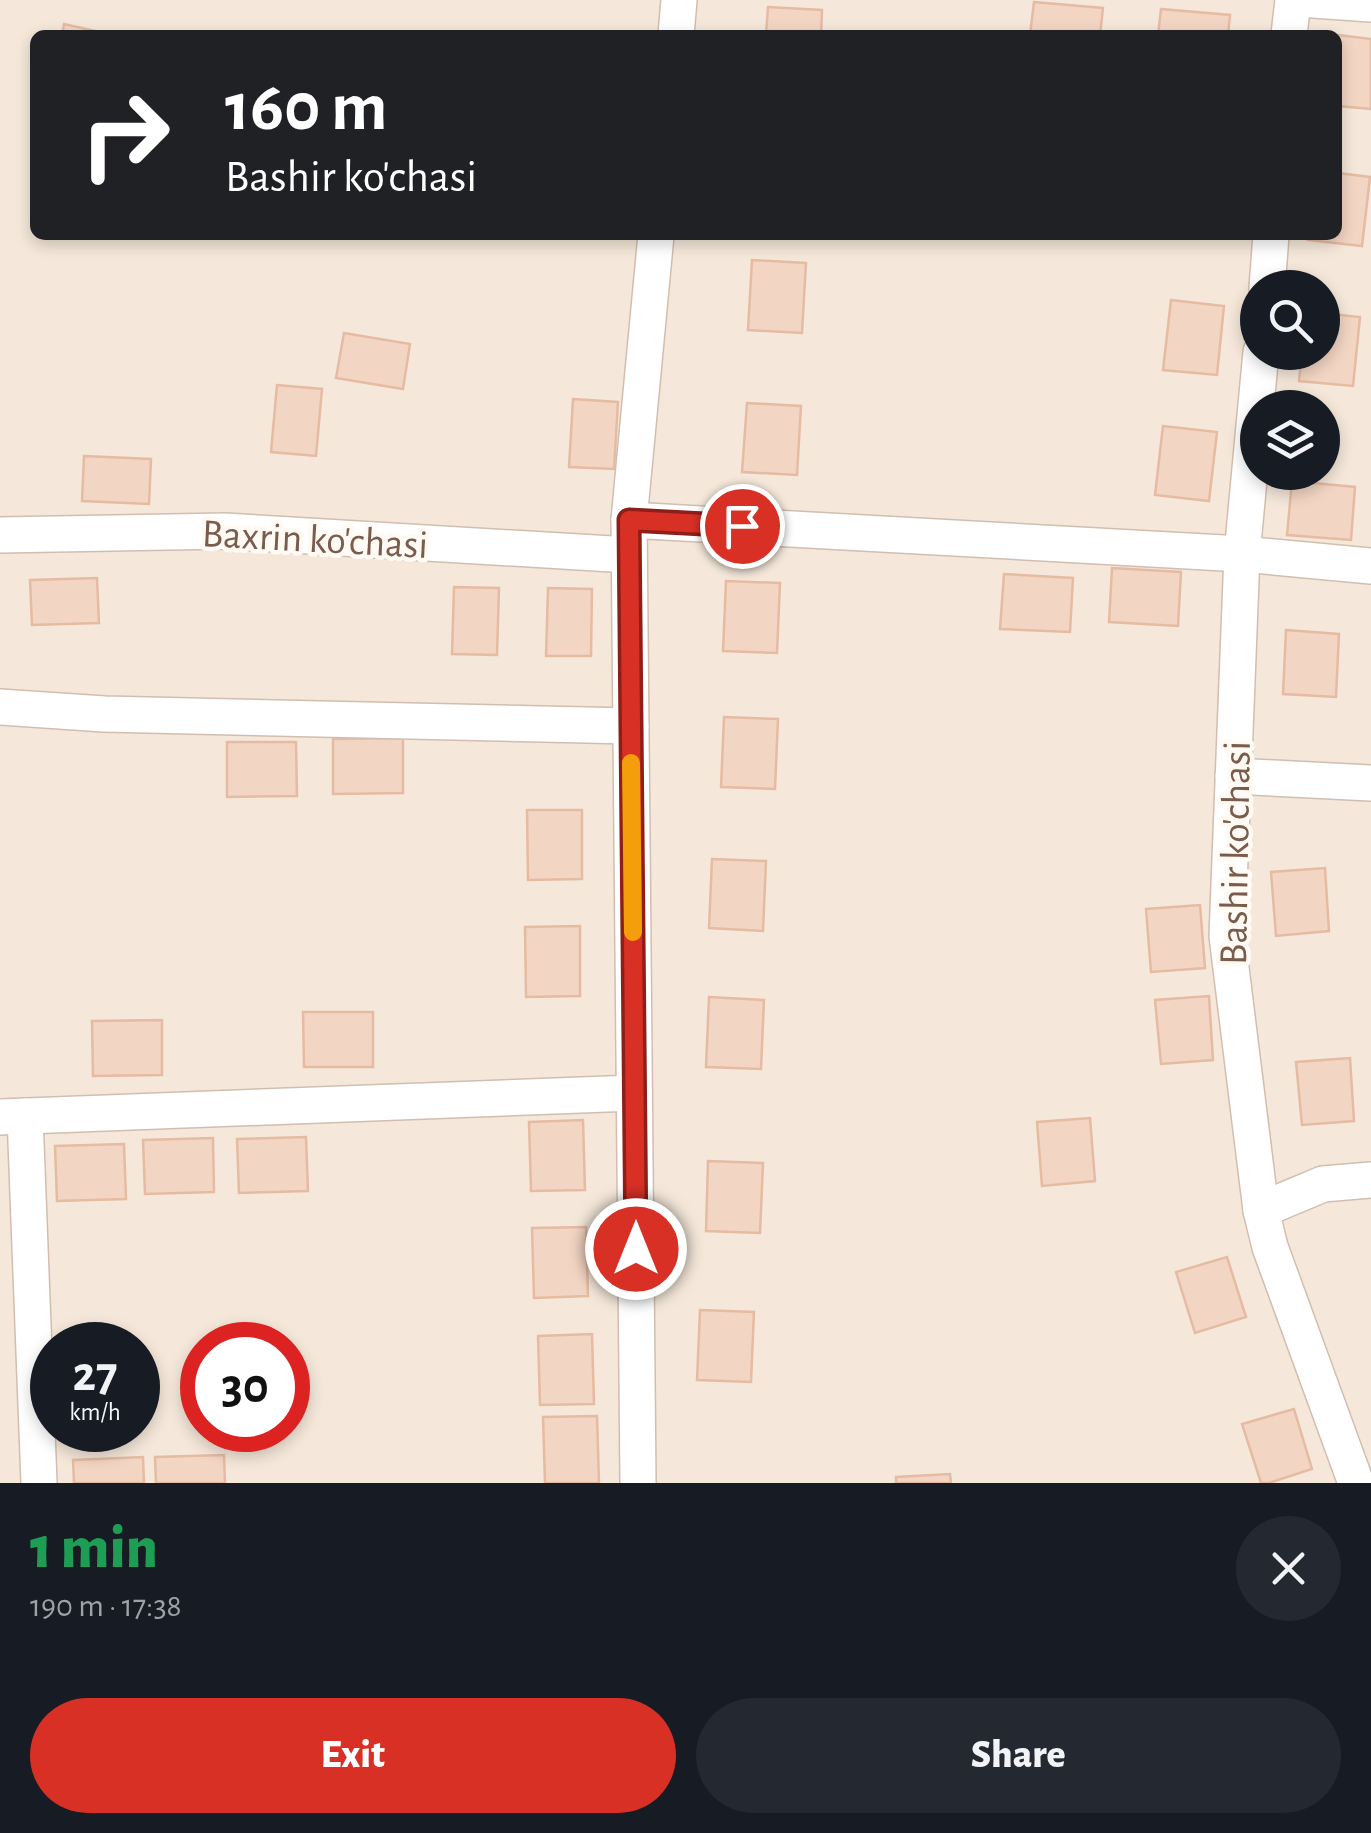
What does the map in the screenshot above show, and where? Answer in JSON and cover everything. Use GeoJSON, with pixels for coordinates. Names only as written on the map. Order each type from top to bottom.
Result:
{"type":"FeatureCollection","features":[{"type":"Feature","properties":{"kind":"street"},"geometry":{"type":"LineString","coordinates":[[676,30],[679,0]]}},
{"type":"Feature","properties":{"kind":"street"},"geometry":{"type":"LineString","coordinates":[[1290,30],[1293,0]]}},
{"type":"Feature","properties":{"kind":"street"},"geometry":{"type":"LineString","coordinates":[[1313,0],[1371,4]]}},
{"type":"Feature","properties":{"kind":"street"},"geometry":{"type":"LineString","coordinates":[[638,1483],[629,538],[656,240]]}},
{"type":"Feature","properties":{"kind":"street"},"geometry":{"type":"LineString","coordinates":[[1268,270],[1271,240]]}},
{"type":"Feature","properties":{"kind":"street","name":"Bashir ko'chasi"},"geometry":{"type":"LineString","coordinates":[[1259,370],[1242,554],[1227,936],[1270,1247],[1356,1483]]}},
{"type":"Feature","properties":{"kind":"street","name":"Baxrin ko'chasi"},"geometry":{"type":"LineString","coordinates":[[0,535],[225,531],[629,538]]}},
{"type":"Feature","properties":{"kind":"street"},"geometry":{"type":"LineString","coordinates":[[629,538],[1242,554],[1371,566]]}},
{"type":"Feature","properties":{"kind":"street"},"geometry":{"type":"LineString","coordinates":[[0,707],[104,714],[631,726]]}},
{"type":"Feature","properties":{"kind":"street"},"geometry":{"type":"LineString","coordinates":[[1233,776],[1371,782]]}},
{"type":"Feature","properties":{"kind":"street"},"geometry":{"type":"LineString","coordinates":[[40,1483],[12,1116],[634,1093]]}},
{"type":"Feature","properties":{"kind":"street"},"geometry":{"type":"LineString","coordinates":[[1262,1210],[1322,1184],[1371,1180]]}},
{"type":"Feature","properties":{"kind":"shaded area"},"geometry":{"type":"Polygon","coordinates":[[[0,0],[1371,0],[1371,1483],[0,1483],[0,0]]]}},
{"type":"Feature","properties":{"kind":"building"},"geometry":{"type":"Polygon","coordinates":[[[1034,2],[1103,8],[1101,30],[1031,30],[1034,2]]]}},
{"type":"Feature","properties":{"kind":"building"},"geometry":{"type":"Polygon","coordinates":[[[768,7],[822,10],[821,30],[766,30],[768,7]]]}},
{"type":"Feature","properties":{"kind":"building"},"geometry":{"type":"Polygon","coordinates":[[[1161,9],[1230,15],[1228,30],[1159,30],[1161,9]]]}},
{"type":"Feature","properties":{"kind":"building"},"geometry":{"type":"Polygon","coordinates":[[[64,24],[91,30],[63,30],[64,24]]]}},
{"type":"Feature","properties":{"kind":"building"},"geometry":{"type":"Polygon","coordinates":[[[1342,35],[1371,39],[1371,109],[1342,106],[1342,35]]]}},
{"type":"Feature","properties":{"kind":"building"},"geometry":{"type":"Polygon","coordinates":[[[1342,174],[1370,177],[1362,246],[1308,240],[1342,240],[1342,174]]]}},
{"type":"Feature","properties":{"kind":"building"},"geometry":{"type":"Polygon","coordinates":[[[752,260],[806,263],[802,333],[748,330],[752,260]]]}},
{"type":"Feature","properties":{"kind":"building"},"geometry":{"type":"Polygon","coordinates":[[[1171,300],[1224,306],[1217,375],[1163,370],[1171,300]]]}},
{"type":"Feature","properties":{"kind":"building"},"geometry":{"type":"Polygon","coordinates":[[[1340,315],[1360,317],[1353,386],[1299,381],[1300,370],[1340,370],[1340,315]]]}},
{"type":"Feature","properties":{"kind":"building"},"geometry":{"type":"Polygon","coordinates":[[[344,333],[410,344],[403,389],[336,378],[344,333]]]}},
{"type":"Feature","properties":{"kind":"building"},"geometry":{"type":"Polygon","coordinates":[[[277,385],[322,389],[316,456],[271,452],[277,385]]]}},
{"type":"Feature","properties":{"kind":"building"},"geometry":{"type":"Polygon","coordinates":[[[573,399],[618,402],[614,469],[569,467],[573,399]]]}},
{"type":"Feature","properties":{"kind":"building"},"geometry":{"type":"Polygon","coordinates":[[[747,403],[801,406],[797,475],[742,472],[747,403]]]}},
{"type":"Feature","properties":{"kind":"building"},"geometry":{"type":"Polygon","coordinates":[[[1163,426],[1217,432],[1209,501],[1155,495],[1163,426]]]}},
{"type":"Feature","properties":{"kind":"building"},"geometry":{"type":"Polygon","coordinates":[[[84,456],[151,459],[149,504],[82,501],[84,456]]]}},
{"type":"Feature","properties":{"kind":"building"},"geometry":{"type":"Polygon","coordinates":[[[1355,487],[1351,540],[1287,535],[1291,490],[1355,487]]]}},
{"type":"Feature","properties":{"kind":"building"},"geometry":{"type":"Polygon","coordinates":[[[1112,568],[1181,572],[1178,626],[1109,622],[1112,568]]]}},
{"type":"Feature","properties":{"kind":"building"},"geometry":{"type":"Polygon","coordinates":[[[1004,574],[1073,578],[1070,632],[1000,629],[1004,574]]]}},
{"type":"Feature","properties":{"kind":"building"},"geometry":{"type":"Polygon","coordinates":[[[97,578],[99,623],[32,625],[30,580],[97,578]]]}},
{"type":"Feature","properties":{"kind":"building"},"geometry":{"type":"Polygon","coordinates":[[[726,581],[780,583],[777,653],[723,651],[726,581]]]}},
{"type":"Feature","properties":{"kind":"building"},"geometry":{"type":"Polygon","coordinates":[[[454,587],[499,588],[497,655],[452,654],[454,587]]]}},
{"type":"Feature","properties":{"kind":"building"},"geometry":{"type":"Polygon","coordinates":[[[548,588],[592,589],[591,656],[546,656],[548,588]]]}},
{"type":"Feature","properties":{"kind":"building"},"geometry":{"type":"Polygon","coordinates":[[[1286,630],[1339,634],[1336,697],[1283,694],[1286,630]]]}},
{"type":"Feature","properties":{"kind":"building"},"geometry":{"type":"Polygon","coordinates":[[[724,717],[778,719],[775,789],[721,787],[724,717]]]}},
{"type":"Feature","properties":{"kind":"building"},"geometry":{"type":"Polygon","coordinates":[[[403,738],[403,793],[333,794],[333,739],[403,738]]]}},
{"type":"Feature","properties":{"kind":"building"},"geometry":{"type":"Polygon","coordinates":[[[227,742],[296,742],[297,796],[227,797],[227,742]]]}},
{"type":"Feature","properties":{"kind":"building"},"geometry":{"type":"Polygon","coordinates":[[[527,810],[582,810],[582,879],[528,880],[527,810]]]}},
{"type":"Feature","properties":{"kind":"building"},"geometry":{"type":"Polygon","coordinates":[[[712,859],[766,861],[763,931],[709,928],[712,859]]]}},
{"type":"Feature","properties":{"kind":"building"},"geometry":{"type":"Polygon","coordinates":[[[1325,868],[1329,931],[1276,936],[1271,872],[1325,868]]]}},
{"type":"Feature","properties":{"kind":"building"},"geometry":{"type":"Polygon","coordinates":[[[1200,905],[1205,968],[1151,972],[1146,909],[1200,905]]]}},
{"type":"Feature","properties":{"kind":"building"},"geometry":{"type":"Polygon","coordinates":[[[580,926],[580,996],[526,997],[525,927],[580,926]]]}},
{"type":"Feature","properties":{"kind":"building"},"geometry":{"type":"Polygon","coordinates":[[[1209,996],[1213,1060],[1161,1064],[1155,1000],[1209,996]]]}},
{"type":"Feature","properties":{"kind":"building"},"geometry":{"type":"Polygon","coordinates":[[[709,997],[764,1000],[761,1069],[706,1067],[709,997]]]}},
{"type":"Feature","properties":{"kind":"building"},"geometry":{"type":"Polygon","coordinates":[[[303,1012],[373,1012],[373,1067],[304,1067],[303,1012]]]}},
{"type":"Feature","properties":{"kind":"building"},"geometry":{"type":"Polygon","coordinates":[[[162,1020],[162,1075],[93,1076],[92,1021],[162,1020]]]}},
{"type":"Feature","properties":{"kind":"building"},"geometry":{"type":"Polygon","coordinates":[[[1350,1058],[1354,1121],[1302,1125],[1296,1062],[1350,1058]]]}},
{"type":"Feature","properties":{"kind":"building"},"geometry":{"type":"Polygon","coordinates":[[[1090,1118],[1095,1181],[1042,1186],[1037,1122],[1090,1118]]]}},
{"type":"Feature","properties":{"kind":"building"},"geometry":{"type":"Polygon","coordinates":[[[583,1120],[585,1190],[531,1191],[529,1122],[583,1120]]]}},
{"type":"Feature","properties":{"kind":"building"},"geometry":{"type":"Polygon","coordinates":[[[306,1137],[308,1191],[239,1193],[237,1139],[306,1137]]]}},
{"type":"Feature","properties":{"kind":"building"},"geometry":{"type":"Polygon","coordinates":[[[213,1138],[214,1192],[145,1194],[143,1140],[213,1138]]]}},
{"type":"Feature","properties":{"kind":"building"},"geometry":{"type":"Polygon","coordinates":[[[124,1144],[126,1199],[57,1201],[55,1146],[124,1144]]]}},
{"type":"Feature","properties":{"kind":"building"},"geometry":{"type":"Polygon","coordinates":[[[708,1161],[763,1163],[760,1233],[706,1231],[708,1161]]]}},
{"type":"Feature","properties":{"kind":"building"},"geometry":{"type":"Polygon","coordinates":[[[586,1227],[588,1296],[534,1298],[532,1228],[586,1227]]]}},
{"type":"Feature","properties":{"kind":"building"},"geometry":{"type":"Polygon","coordinates":[[[1227,1257],[1246,1317],[1195,1333],[1176,1272],[1227,1257]]]}},
{"type":"Feature","properties":{"kind":"building"},"geometry":{"type":"Polygon","coordinates":[[[700,1310],[754,1312],[751,1382],[697,1380],[700,1310]]]}},
{"type":"Feature","properties":{"kind":"building"},"geometry":{"type":"Polygon","coordinates":[[[592,1334],[594,1404],[540,1405],[538,1336],[592,1334]]]}},
{"type":"Feature","properties":{"kind":"building"},"geometry":{"type":"Polygon","coordinates":[[[1294,1409],[1312,1469],[1261,1483],[1242,1424],[1294,1409]]]}},
{"type":"Feature","properties":{"kind":"building"},"geometry":{"type":"Polygon","coordinates":[[[597,1416],[599,1483],[545,1483],[543,1417],[597,1416]]]}},
{"type":"Feature","properties":{"kind":"building"},"geometry":{"type":"Polygon","coordinates":[[[224,1455],[225,1483],[156,1483],[155,1457],[224,1455]]]}},
{"type":"Feature","properties":{"kind":"building"},"geometry":{"type":"Polygon","coordinates":[[[143,1457],[144,1483],[74,1483],[73,1460],[143,1457]]]}},
{"type":"Feature","properties":{"kind":"building"},"geometry":{"type":"Polygon","coordinates":[[[950,1474],[951,1483],[896,1483],[896,1477],[950,1474]]]}},
{"type":"Feature","properties":{"kind":"slow traffic"},"geometry":{"type":"LineString","coordinates":[[631,763],[633,932]]}},
{"type":"Feature","properties":{"kind":"route"},"geometry":{"type":"LineString","coordinates":[[636,1249],[629,520],[742,526]]}}]}
